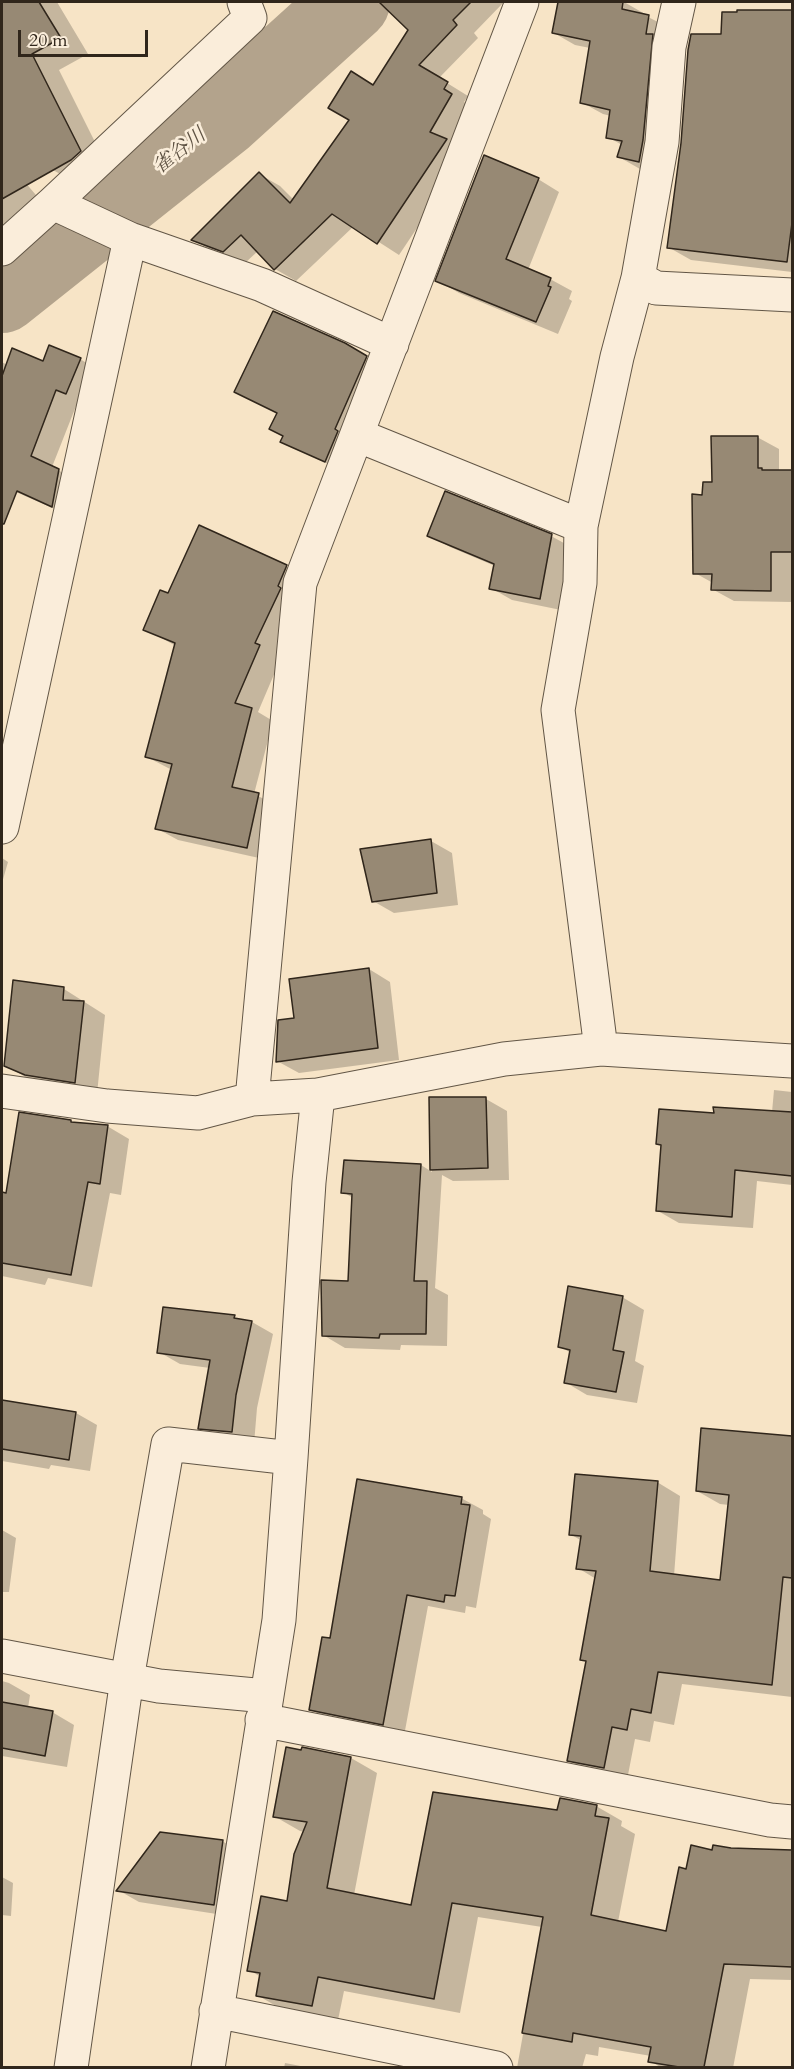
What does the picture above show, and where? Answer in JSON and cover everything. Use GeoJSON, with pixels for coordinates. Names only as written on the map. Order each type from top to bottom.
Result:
{"type":"FeatureCollection","features":[{"type":"Feature","properties":{"kind":"street"},"geometry":{"type":"LineString","coordinates":[[2,249],[61,206],[250,18],[244,2]]}},
{"type":"Feature","properties":{"kind":"street"},"geometry":{"type":"LineString","coordinates":[[252,1099],[300,583],[522,2]]}},
{"type":"Feature","properties":{"kind":"street"},"geometry":{"type":"LineString","coordinates":[[601,1049],[558,710],[580,583],[581,526],[617,357],[638,278],[662,142],[669,47],[679,2]]}},
{"type":"Feature","properties":{"kind":"street"},"geometry":{"type":"LineString","coordinates":[[61,206],[124,236],[262,285],[392,344]]}},
{"type":"Feature","properties":{"kind":"street"},"geometry":{"type":"LineString","coordinates":[[2,827],[124,236]]}},
{"type":"Feature","properties":{"kind":"street"},"geometry":{"type":"LineString","coordinates":[[638,278],[656,288],[792,295]]}},
{"type":"Feature","properties":{"kind":"street"},"geometry":{"type":"LineString","coordinates":[[357,435],[581,526]]}},
{"type":"Feature","properties":{"kind":"street"},"geometry":{"type":"LineString","coordinates":[[2,1091],[107,1106],[198,1113],[252,1099],[318,1095],[504,1059],[601,1049],[792,1061]]}},
{"type":"Feature","properties":{"kind":"street"},"geometry":{"type":"LineString","coordinates":[[208,2067],[279,1620],[309,1182],[318,1095]]}},
{"type":"Feature","properties":{"kind":"street"},"geometry":{"type":"LineString","coordinates":[[71,2067],[127,1679],[168,1444],[291,1458]]}},
{"type":"Feature","properties":{"kind":"street"},"geometry":{"type":"LineString","coordinates":[[2,1656],[127,1679],[770,1820],[792,1822]]}},
{"type":"Feature","properties":{"kind":"street"},"geometry":{"type":"LineString","coordinates":[[216,2011],[496,2067]]}},
{"type":"Feature","properties":{"kind":"building"},"geometry":{"type":"Polygon","coordinates":[[[2,2],[39,2],[61,38],[32,54],[81,151],[71,160],[2,199],[2,2]]]}},
{"type":"Feature","properties":{"kind":"building"},"geometry":{"type":"Polygon","coordinates":[[[379,2],[471,2],[453,20],[457,25],[419,65],[448,82],[444,89],[452,94],[430,132],[447,139],[377,244],[332,214],[274,270],[241,235],[223,252],[191,240],[259,172],[290,203],[349,120],[328,108],[351,71],[373,85],[408,30],[379,2]]]}},
{"type":"Feature","properties":{"kind":"building"},"geometry":{"type":"Polygon","coordinates":[[[558,2],[623,2],[622,9],[649,15],[646,34],[653,34],[639,162],[617,157],[622,141],[606,138],[610,110],[580,103],[590,41],[552,33],[558,2]]]}},
{"type":"Feature","properties":{"kind":"building"},"geometry":{"type":"Polygon","coordinates":[[[737,10],[792,10],[792,223],[787,262],[667,248],[681,143],[691,34],[721,34],[722,12],[737,12],[737,10]]]}},
{"type":"Feature","properties":{"kind":"building"},"geometry":{"type":"Polygon","coordinates":[[[484,155],[539,178],[506,259],[551,278],[548,286],[551,287],[536,322],[435,281],[484,155]]]}},
{"type":"Feature","properties":{"kind":"building"},"geometry":{"type":"Polygon","coordinates":[[[273,311],[345,343],[367,356],[335,429],[338,431],[325,462],[280,442],[283,436],[269,429],[277,413],[234,392],[273,311]]]}},
{"type":"Feature","properties":{"kind":"building"},"geometry":{"type":"Polygon","coordinates":[[[49,345],[81,358],[66,394],[56,390],[31,456],[59,469],[52,507],[17,491],[4,524],[2,524],[2,376],[12,348],[43,361],[49,345]]]}},
{"type":"Feature","properties":{"kind":"building"},"geometry":{"type":"Polygon","coordinates":[[[711,436],[758,436],[758,468],[792,470],[792,552],[771,552],[771,591],[711,590],[712,574],[693,574],[692,494],[702,495],[703,482],[712,482],[711,436]]]}},
{"type":"Feature","properties":{"kind":"building"},"geometry":{"type":"Polygon","coordinates":[[[445,491],[552,534],[540,599],[489,589],[494,564],[427,536],[445,491]]]}},
{"type":"Feature","properties":{"kind":"building"},"geometry":{"type":"Polygon","coordinates":[[[199,525],[287,565],[278,586],[281,588],[255,643],[260,645],[235,703],[252,708],[232,787],[259,793],[247,848],[155,829],[172,764],[145,757],[175,643],[143,630],[160,590],[168,593],[199,525]]]}},
{"type":"Feature","properties":{"kind":"building"},"geometry":{"type":"Polygon","coordinates":[[[431,839],[437,893],[372,902],[360,849],[431,839]]]}},
{"type":"Feature","properties":{"kind":"building"},"geometry":{"type":"Polygon","coordinates":[[[369,968],[378,1048],[276,1062],[278,1020],[294,1018],[289,979],[369,968]]]}},
{"type":"Feature","properties":{"kind":"building"},"geometry":{"type":"Polygon","coordinates":[[[13,980],[64,987],[63,1000],[84,1001],[75,1083],[25,1075],[4,1066],[13,980]]]}},
{"type":"Feature","properties":{"kind":"building"},"geometry":{"type":"Polygon","coordinates":[[[429,1097],[486,1097],[488,1168],[430,1170],[429,1097]]]}},
{"type":"Feature","properties":{"kind":"building"},"geometry":{"type":"Polygon","coordinates":[[[713,1107],[792,1112],[792,1176],[735,1170],[732,1217],[656,1211],[661,1145],[656,1144],[659,1109],[714,1113],[713,1107]]]}},
{"type":"Feature","properties":{"kind":"building"},"geometry":{"type":"Polygon","coordinates":[[[19,1112],[71,1120],[71,1122],[108,1125],[100,1184],[88,1182],[71,1275],[2,1263],[2,1192],[6,1193],[19,1112]]]}},
{"type":"Feature","properties":{"kind":"building"},"geometry":{"type":"Polygon","coordinates":[[[344,1160],[421,1164],[414,1281],[427,1281],[426,1334],[380,1334],[379,1338],[322,1336],[321,1280],[348,1281],[352,1194],[341,1193],[344,1160]]]}},
{"type":"Feature","properties":{"kind":"building"},"geometry":{"type":"Polygon","coordinates":[[[568,1286],[623,1296],[613,1350],[624,1352],[616,1392],[564,1383],[570,1350],[558,1347],[568,1286]]]}},
{"type":"Feature","properties":{"kind":"building"},"geometry":{"type":"Polygon","coordinates":[[[163,1307],[235,1315],[234,1318],[252,1321],[236,1395],[232,1432],[198,1429],[210,1360],[157,1353],[163,1307]]]}},
{"type":"Feature","properties":{"kind":"building"},"geometry":{"type":"Polygon","coordinates":[[[2,1400],[76,1412],[69,1460],[2,1449],[2,1400]]]}},
{"type":"Feature","properties":{"kind":"building"},"geometry":{"type":"Polygon","coordinates":[[[701,1428],[792,1436],[792,1578],[783,1577],[772,1685],[658,1672],[651,1713],[631,1709],[627,1730],[612,1727],[604,1768],[567,1761],[586,1661],[580,1660],[596,1571],[576,1569],[581,1536],[569,1535],[575,1474],[658,1481],[650,1571],[720,1580],[729,1495],[696,1491],[701,1428]]]}},
{"type":"Feature","properties":{"kind":"building"},"geometry":{"type":"Polygon","coordinates":[[[357,1479],[462,1497],[461,1504],[470,1505],[455,1596],[445,1595],[444,1602],[407,1595],[383,1725],[309,1710],[322,1637],[330,1638],[357,1479]]]}},
{"type":"Feature","properties":{"kind":"building"},"geometry":{"type":"Polygon","coordinates":[[[2,1702],[53,1711],[45,1756],[2,1748],[2,1702]]]}},
{"type":"Feature","properties":{"kind":"building"},"geometry":{"type":"Polygon","coordinates":[[[286,1747],[301,1750],[302,1747],[351,1757],[327,1888],[411,1905],[433,1792],[557,1810],[560,1798],[597,1805],[595,1816],[609,1818],[591,1915],[666,1931],[679,1867],[686,1869],[691,1845],[712,1850],[713,1845],[731,1848],[792,1850],[792,1967],[724,1964],[704,2067],[679,2067],[648,2062],[651,2047],[573,2033],[572,2042],[522,2033],[543,1917],[452,1903],[434,1999],[318,1977],[312,2006],[256,1996],[260,1973],[247,1971],[261,1896],[287,1901],[294,1854],[307,1822],[273,1817],[286,1747]]]}},
{"type":"Feature","properties":{"kind":"building"},"geometry":{"type":"Polygon","coordinates":[[[160,1832],[223,1840],[214,1905],[116,1891],[160,1832]]]}},
{"type":"Feature","properties":{"kind":"waterway","name":"雀谷川"},"geometry":{"type":"LineString","coordinates":[[2,294],[222,119],[351,2]]}}]}
